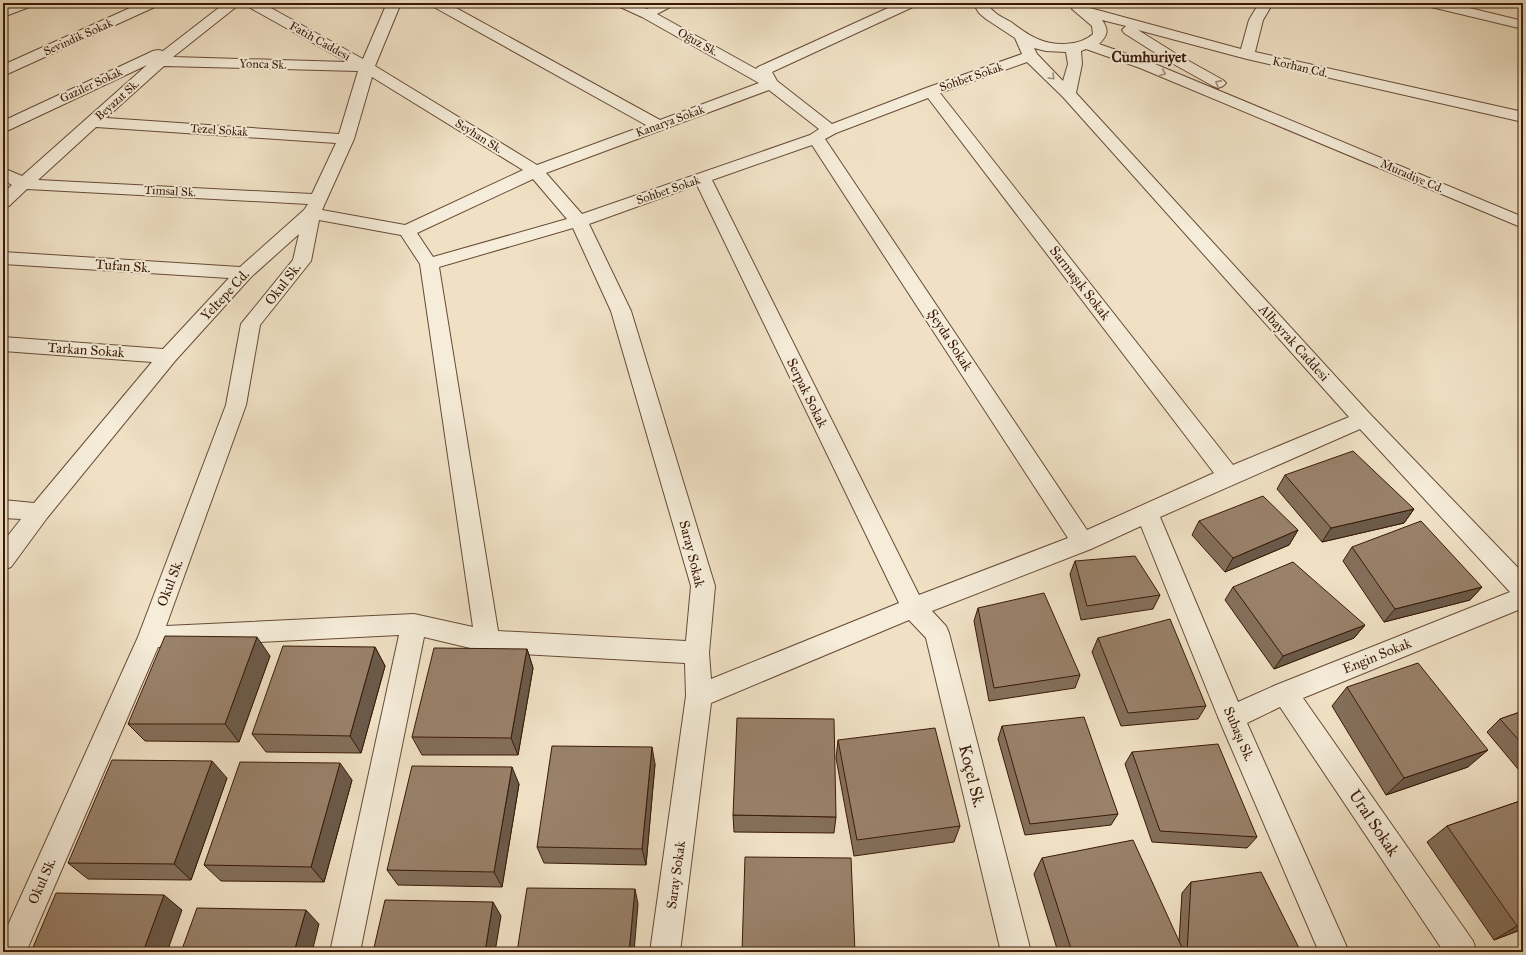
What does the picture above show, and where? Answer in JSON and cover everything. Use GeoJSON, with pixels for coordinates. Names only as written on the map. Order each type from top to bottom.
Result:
{"type":"FeatureCollection","features":[{"type":"Feature","properties":{"kind":"street"},"geometry":{"type":"LineString","coordinates":[[3,13],[27,3]]}},
{"type":"Feature","properties":{"kind":"street","name":"Sevindik Sokak"},"geometry":{"type":"LineString","coordinates":[[3,71],[152,3]]}},
{"type":"Feature","properties":{"kind":"street","name":"Beyazıt Sk."},"geometry":{"type":"LineString","coordinates":[[3,202],[178,44],[234,3]]}},
{"type":"Feature","properties":{"kind":"street","name":"Fatih Caddesi"},"geometry":{"type":"LineString","coordinates":[[252,3],[367,67]]}},
{"type":"Feature","properties":{"kind":"street","name":"Yeltepe Cd."},"geometry":{"type":"LineString","coordinates":[[3,560],[39,512],[168,356],[244,273],[315,206],[346,139],[367,67],[394,3]]}},
{"type":"Feature","properties":{"kind":"street"},"geometry":{"type":"LineString","coordinates":[[437,3],[658,125]]}},
{"type":"Feature","properties":{"kind":"street","name":"Oğuz Sk."},"geometry":{"type":"LineString","coordinates":[[623,3],[647,14],[771,84],[823,134]]}},
{"type":"Feature","properties":{"kind":"street"},"geometry":{"type":"LineString","coordinates":[[647,14],[667,3]]}},
{"type":"Feature","properties":{"kind":"street"},"geometry":{"type":"LineString","coordinates":[[771,84],[763,70],[910,3]]}},
{"type":"Feature","properties":{"kind":"street","name":"Muradiye Cd."},"geometry":{"type":"LineString","coordinates":[[979,3],[987,13],[1021,36],[1040,45],[1061,48],[1080,46],[1144,65],[1301,129],[1523,223]]}},
{"type":"Feature","properties":{"kind":"street"},"geometry":{"type":"LineString","coordinates":[[1247,55],[1256,20],[1266,3]]}},
{"type":"Feature","properties":{"kind":"street"},"geometry":{"type":"LineString","coordinates":[[1432,3],[1523,25]]}},
{"type":"Feature","properties":{"kind":"street"},"geometry":{"type":"LineString","coordinates":[[1068,94],[1080,46],[1096,40],[1101,31],[1094,20],[1074,6]]}},
{"type":"Feature","properties":{"kind":"street","name":"Korhan Cd."},"geometry":{"type":"LineString","coordinates":[[1074,6],[1247,55],[1523,117]]}},
{"type":"Feature","properties":{"kind":"street","name":"Muradiye Cd."},"geometry":{"type":"LineString","coordinates":[[1094,20],[1122,26],[1173,58],[1301,129]]}},
{"type":"Feature","properties":{"kind":"street"},"geometry":{"type":"LineString","coordinates":[[1021,36],[1030,56]]}},
{"type":"Feature","properties":{"kind":"street","name":"Gaziler Sokak"},"geometry":{"type":"LineString","coordinates":[[3,127],[178,44]]}},
{"type":"Feature","properties":{"kind":"street","name":"Sohbet Sokak"},"geometry":{"type":"LineString","coordinates":[[429,264],[579,221],[823,134],[930,91],[1030,56]]}},
{"type":"Feature","properties":{"kind":"street","name":"Albayrak Caddesi"},"geometry":{"type":"LineString","coordinates":[[1030,56],[1068,94],[1363,419],[1523,589]]}},
{"type":"Feature","properties":{"kind":"street","name":"Yonca Sk."},"geometry":{"type":"LineString","coordinates":[[159,61],[367,67]]}},
{"type":"Feature","properties":{"kind":"street","name":"Seyhan Sk."},"geometry":{"type":"LineString","coordinates":[[367,67],[535,170],[579,221]]}},
{"type":"Feature","properties":{"kind":"street","name":"Kanarya Sokak"},"geometry":{"type":"LineString","coordinates":[[407,231],[535,170],[771,84]]}},
{"type":"Feature","properties":{"kind":"street","name":"Sarmaşık Sokak"},"geometry":{"type":"LineString","coordinates":[[930,91],[1229,476]]}},
{"type":"Feature","properties":{"kind":"street","name":"Tezel Sokak"},"geometry":{"type":"LineString","coordinates":[[92,122],[346,139]]}},
{"type":"Feature","properties":{"kind":"street","name":"Şeyda Sokak"},"geometry":{"type":"LineString","coordinates":[[823,134],[1083,542]]}},
{"type":"Feature","properties":{"kind":"street"},"geometry":{"type":"LineString","coordinates":[[3,173],[23,184]]}},
{"type":"Feature","properties":{"kind":"street","name":"Serpak Sokak"},"geometry":{"type":"LineString","coordinates":[[702,178],[913,608]]}},
{"type":"Feature","properties":{"kind":"street","name":"Timsal Sk."},"geometry":{"type":"LineString","coordinates":[[23,184],[315,206]]}},
{"type":"Feature","properties":{"kind":"street"},"geometry":{"type":"LineString","coordinates":[[315,206],[407,231],[429,264],[487,641]]}},
{"type":"Feature","properties":{"kind":"street","name":"Okul Sk."},"geometry":{"type":"LineString","coordinates":[[11,952],[150,637],[236,405],[251,324],[302,261],[315,206]]}},
{"type":"Feature","properties":{"kind":"street","name":"Saray Sokak"},"geometry":{"type":"LineString","coordinates":[[579,221],[621,311],[703,586],[697,653],[700,696],[665,952]]}},
{"type":"Feature","properties":{"kind":"street","name":"Tufan Sk."},"geometry":{"type":"LineString","coordinates":[[3,258],[244,273]]}},
{"type":"Feature","properties":{"kind":"street","name":"Tarkan Sokak"},"geometry":{"type":"LineString","coordinates":[[3,344],[168,356]]}},
{"type":"Feature","properties":{"kind":"street"},"geometry":{"type":"LineString","coordinates":[[700,696],[913,608],[1083,542],[1229,476],[1363,419]]}},
{"type":"Feature","properties":{"kind":"street"},"geometry":{"type":"LineString","coordinates":[[3,509],[39,512]]}},
{"type":"Feature","properties":{"kind":"street","name":"Subaşı Sk."},"geometry":{"type":"LineString","coordinates":[[1147,514],[1231,717],[1334,952]]}},
{"type":"Feature","properties":{"kind":"street","name":"Engin Sokak"},"geometry":{"type":"LineString","coordinates":[[1231,717],[1285,693],[1523,597]]}},
{"type":"Feature","properties":{"kind":"street","name":"Koçel Sk."},"geometry":{"type":"LineString","coordinates":[[913,608],[937,633],[1016,952]]}},
{"type":"Feature","properties":{"kind":"street"},"geometry":{"type":"LineString","coordinates":[[345,952],[414,624]]}},
{"type":"Feature","properties":{"kind":"street"},"geometry":{"type":"LineString","coordinates":[[150,637],[414,624],[487,641],[697,653]]}},
{"type":"Feature","properties":{"kind":"street","name":"Ural Sokak"},"geometry":{"type":"LineString","coordinates":[[1285,693],[1462,952]]}},
{"type":"Feature","properties":{"kind":"building"},"geometry":{"type":"Polygon","coordinates":[[[1353,451],[1414,509],[1331,528],[1285,475],[1353,451]]]}},
{"type":"Feature","properties":{"kind":"building"},"geometry":{"type":"Polygon","coordinates":[[[1263,496],[1298,530],[1233,558],[1199,521],[1263,496]]]}},
{"type":"Feature","properties":{"kind":"building"},"geometry":{"type":"Polygon","coordinates":[[[1421,521],[1482,587],[1395,609],[1352,547],[1421,521]]]}},
{"type":"Feature","properties":{"kind":"building"},"geometry":{"type":"Polygon","coordinates":[[[1135,556],[1160,595],[1087,606],[1075,561],[1135,556]]]}},
{"type":"Feature","properties":{"kind":"building"},"geometry":{"type":"Polygon","coordinates":[[[1293,562],[1365,625],[1283,656],[1233,587],[1293,562]]]}},
{"type":"Feature","properties":{"kind":"building"},"geometry":{"type":"Polygon","coordinates":[[[1044,593],[1080,675],[994,688],[978,608],[1044,593]]]}},
{"type":"Feature","properties":{"kind":"building"},"geometry":{"type":"Polygon","coordinates":[[[1170,619],[1206,706],[1128,713],[1098,638],[1170,619]]]}},
{"type":"Feature","properties":{"kind":"building"},"geometry":{"type":"Polygon","coordinates":[[[165,636],[257,637],[225,724],[128,724],[165,636]]]}},
{"type":"Feature","properties":{"kind":"building"},"geometry":{"type":"Polygon","coordinates":[[[283,646],[375,647],[350,736],[252,734],[283,646]]]}},
{"type":"Feature","properties":{"kind":"building"},"geometry":{"type":"Polygon","coordinates":[[[434,648],[527,649],[511,738],[412,737],[434,648]]]}},
{"type":"Feature","properties":{"kind":"building"},"geometry":{"type":"Polygon","coordinates":[[[1418,663],[1488,750],[1404,778],[1347,687],[1418,663]]]}},
{"type":"Feature","properties":{"kind":"building"},"geometry":{"type":"Polygon","coordinates":[[[1523,711],[1523,745],[1500,719],[1523,711]]]}},
{"type":"Feature","properties":{"kind":"building"},"geometry":{"type":"Polygon","coordinates":[[[1084,717],[1118,814],[1030,824],[1002,726],[1084,717]]]}},
{"type":"Feature","properties":{"kind":"building"},"geometry":{"type":"Polygon","coordinates":[[[737,718],[834,719],[836,817],[733,815],[737,718]]]}},
{"type":"Feature","properties":{"kind":"building"},"geometry":{"type":"Polygon","coordinates":[[[935,728],[960,826],[857,840],[838,740],[935,728]]]}},
{"type":"Feature","properties":{"kind":"building"},"geometry":{"type":"Polygon","coordinates":[[[1218,744],[1257,837],[1160,831],[1132,752],[1218,744]]]}},
{"type":"Feature","properties":{"kind":"building"},"geometry":{"type":"Polygon","coordinates":[[[552,746],[652,747],[642,849],[537,847],[552,746]]]}},
{"type":"Feature","properties":{"kind":"building"},"geometry":{"type":"Polygon","coordinates":[[[112,760],[212,761],[174,864],[68,863],[112,760]]]}},
{"type":"Feature","properties":{"kind":"building"},"geometry":{"type":"Polygon","coordinates":[[[240,762],[340,763],[311,867],[204,865],[240,762]]]}},
{"type":"Feature","properties":{"kind":"building"},"geometry":{"type":"Polygon","coordinates":[[[412,766],[512,767],[494,872],[387,870],[412,766]]]}},
{"type":"Feature","properties":{"kind":"building"},"geometry":{"type":"Polygon","coordinates":[[[1523,800],[1523,924],[1517,926],[1447,826],[1523,800]]]}},
{"type":"Feature","properties":{"kind":"building"},"geometry":{"type":"Polygon","coordinates":[[[1133,840],[1184,952],[1072,952],[1042,858],[1133,840]]]}},
{"type":"Feature","properties":{"kind":"building"},"geometry":{"type":"Polygon","coordinates":[[[745,857],[851,858],[855,952],[742,952],[745,857]]]}},
{"type":"Feature","properties":{"kind":"building"},"geometry":{"type":"Polygon","coordinates":[[[1261,872],[1301,952],[1187,952],[1191,882],[1261,872]]]}},
{"type":"Feature","properties":{"kind":"building"},"geometry":{"type":"Polygon","coordinates":[[[527,888],[635,889],[629,952],[517,952],[527,888]]]}},
{"type":"Feature","properties":{"kind":"building"},"geometry":{"type":"Polygon","coordinates":[[[56,893],[164,895],[143,952],[31,952],[56,893]]]}},
{"type":"Feature","properties":{"kind":"building"},"geometry":{"type":"Polygon","coordinates":[[[385,900],[493,902],[485,952],[373,952],[385,900]]]}},
{"type":"Feature","properties":{"kind":"building"},"geometry":{"type":"Polygon","coordinates":[[[197,908],[306,910],[294,952],[181,952],[197,908]]]}},
{"type":"Feature","properties":{"kind":"district","name":"Cumhuriyet"},"geometry":{"type":"Point","coordinates":[1149,57]}}]}
